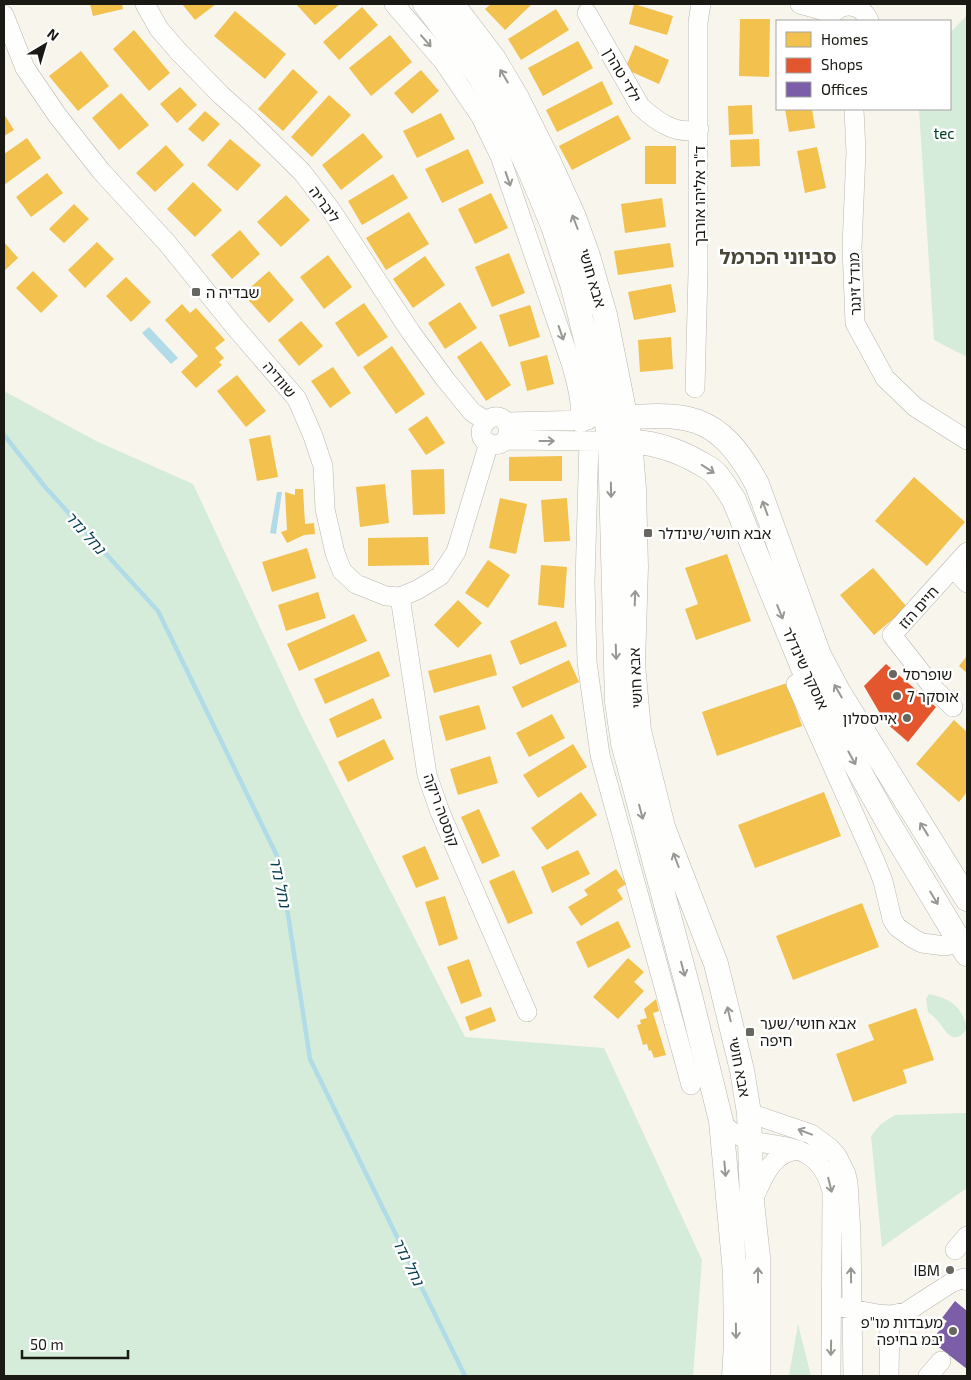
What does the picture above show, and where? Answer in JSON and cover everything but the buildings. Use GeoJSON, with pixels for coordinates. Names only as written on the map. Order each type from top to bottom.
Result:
{"type":"FeatureCollection","features":[{"type":"Feature","properties":{"kind":"main road","name":"אבא חושי"},"geometry":{"type":"LineString","coordinates":[[425,4],[478,74],[502,112],[553,226],[609,386]]}},
{"type":"Feature","properties":{"kind":"main road","name":"אבא חושי"},"geometry":{"type":"LineString","coordinates":[[452,4],[494,60],[517,98],[574,217],[605,314],[609,386],[603,429],[617,702],[623,743],[691,999],[721,1121],[735,1273],[736,1343],[734,1376]]}},
{"type":"Feature","properties":{"kind":"main road"},"geometry":{"type":"LineString","coordinates":[[603,429],[594,404],[609,386]]}},
{"type":"Feature","properties":{"kind":"main road","name":"אוסקר שינדלר"},"geometry":{"type":"LineString","coordinates":[[609,386],[636,406],[654,415],[698,421],[712,428],[726,440],[747,466],[757,484],[819,655],[838,691],[966,894]]}},
{"type":"Feature","properties":{"kind":"main road","name":"אוסקר שינדלר"},"geometry":{"type":"LineString","coordinates":[[603,429],[654,415]]}},
{"type":"Feature","properties":{"kind":"main road","name":"אבא חושי"},"geometry":{"type":"LineString","coordinates":[[603,429],[634,489],[636,567],[633,664],[639,731],[663,827],[716,964],[742,1070],[749,1113],[752,1202],[758,1257],[758,1376]]}},
{"type":"Feature","properties":{"kind":"main road","name":"אוסקר שינדלר"},"geometry":{"type":"LineString","coordinates":[[603,429],[665,446],[678,451],[715,472],[734,500],[799,659],[814,690],[886,819],[966,949]]}},
{"type":"Feature","properties":{"kind":"main road"},"geometry":{"type":"LineString","coordinates":[[634,489],[654,454],[665,446]]}},
{"type":"Feature","properties":{"kind":"street","name":"ליבריה"},"geometry":{"type":"LineString","coordinates":[[145,4],[159,29],[180,52],[221,95],[302,172],[331,210],[410,331],[445,379],[472,412],[486,421],[482,433],[500,435]]}},
{"type":"Feature","properties":{"kind":"street","name":"אבא חושי"},"geometry":{"type":"LineString","coordinates":[[394,4],[443,61],[482,117],[500,156],[572,366],[580,402],[580,416],[603,429],[585,582],[587,662],[600,755],[691,1085]]}},
{"type":"Feature","properties":{"kind":"street","name":"ד\"ר אליהו אורבך"},"geometry":{"type":"LineString","coordinates":[[695,388],[698,272],[698,22],[701,4]]}},
{"type":"Feature","properties":{"kind":"street"},"geometry":{"type":"LineString","coordinates":[[800,4],[830,17],[837,9],[850,5],[867,12]]}},
{"type":"Feature","properties":{"kind":"street","name":"ילדי טהרן"},"geometry":{"type":"LineString","coordinates":[[587,13],[640,106],[667,126],[688,132],[699,129]]}},
{"type":"Feature","properties":{"kind":"street","name":"שוודיה"},"geometry":{"type":"LineString","coordinates":[[4,15],[25,68],[57,116],[102,171],[167,243],[235,327],[297,399],[313,436],[323,466],[325,509],[335,553],[342,571],[356,584],[386,596],[400,597]]}},
{"type":"Feature","properties":{"kind":"street","name":"מנדל זינגר"},"geometry":{"type":"LineString","coordinates":[[854,110],[856,152],[852,247],[855,323],[885,378],[915,407],[967,440]]}},
{"type":"Feature","properties":{"kind":"street"},"geometry":{"type":"LineString","coordinates":[[400,597],[417,590],[440,576],[456,552],[500,435],[603,429]]}},
{"type":"Feature","properties":{"kind":"street","name":"חיים הזז"},"geometry":{"type":"LineString","coordinates":[[953,707],[934,689],[892,636],[967,552]]}},
{"type":"Feature","properties":{"kind":"street"},"geometry":{"type":"LineString","coordinates":[[953,568],[967,583]]}},
{"type":"Feature","properties":{"kind":"street","name":"קוסטה ריקה"},"geometry":{"type":"LineString","coordinates":[[400,597],[427,775],[440,812],[527,1012]]}},
{"type":"Feature","properties":{"kind":"street"},"geometry":{"type":"LineString","coordinates":[[796,684],[875,860],[892,919],[897,927],[914,940],[922,943],[945,946],[960,943],[966,949]]}},
{"type":"Feature","properties":{"kind":"street"},"geometry":{"type":"LineString","coordinates":[[749,1113],[811,1134],[830,1148],[843,1166],[849,1194],[853,1376]]}},
{"type":"Feature","properties":{"kind":"street"},"geometry":{"type":"LineString","coordinates":[[721,1121],[734,1134],[750,1140],[786,1146],[810,1156],[821,1166],[830,1181],[832,1192],[831,1376]]}},
{"type":"Feature","properties":{"kind":"street"},"geometry":{"type":"LineString","coordinates":[[752,1202],[763,1176],[772,1163],[786,1152],[799,1150]]}},
{"type":"Feature","properties":{"kind":"street"},"geometry":{"type":"LineString","coordinates":[[832,1305],[890,1315],[906,1312],[951,1283],[964,1278],[967,1281]]}},
{"type":"Feature","properties":{"kind":"street"},"geometry":{"type":"LineString","coordinates":[[889,1376],[890,1315]]}},
{"type":"Feature","properties":{"kind":"street"},"geometry":{"type":"LineString","coordinates":[[928,1376],[941,1361]]}},
{"type":"Feature","properties":{"kind":"green space","name":"tec"},"geometry":{"type":"Polygon","coordinates":[[[967,15],[967,357],[934,340],[919,110],[951,110],[951,32],[967,15]]]}},
{"type":"Feature","properties":{"kind":"green space"},"geometry":{"type":"Polygon","coordinates":[[[4,391],[96,441],[193,484],[302,717],[465,1037],[604,1048],[702,1260],[693,1376],[4,1376],[4,391]]]}},
{"type":"Feature","properties":{"kind":"green space"},"geometry":{"type":"Polygon","coordinates":[[[929,994],[949,1001],[959,1009],[967,1029],[962,1034],[953,1037],[928,1012],[926,999],[929,994]]]}},
{"type":"Feature","properties":{"kind":"green space"},"geometry":{"type":"Polygon","coordinates":[[[967,1113],[967,1188],[882,1247],[871,1136],[881,1124],[895,1115],[967,1113]]]}},
{"type":"Feature","properties":{"kind":"green space"},"geometry":{"type":"Polygon","coordinates":[[[798,1324],[811,1376],[789,1376],[798,1324]]]}},
{"type":"Feature","properties":{"kind":"water"},"geometry":{"type":"Polygon","coordinates":[[[149,327],[178,358],[171,364],[142,333],[149,327]]]}},
{"type":"Feature","properties":{"kind":"water"},"geometry":{"type":"Polygon","coordinates":[[[277,492],[282,492],[276,534],[270,533],[277,492]]]}},
{"type":"Feature","properties":{"kind":"waterway","name":"נחל נדר"},"geometry":{"type":"LineString","coordinates":[[4,435],[46,488],[158,611],[280,862],[310,1059],[465,1376]]}},
{"type":"Feature","properties":{"kind":"place","name":"שבדיה ה"},"geometry":{"type":"Point","coordinates":[196,292]}},
{"type":"Feature","properties":{"kind":"place","name":"אבא חושי/שינדלר"},"geometry":{"type":"Point","coordinates":[648,533]}},
{"type":"Feature","properties":{"kind":"place","name":"שופרסל"},"geometry":{"type":"Point","coordinates":[893,674]}},
{"type":"Feature","properties":{"kind":"place","name":"אוסקר 7"},"geometry":{"type":"Point","coordinates":[897,696]}},
{"type":"Feature","properties":{"kind":"place","name":"אייססלון"},"geometry":{"type":"Point","coordinates":[907,718]}},
{"type":"Feature","properties":{"kind":"place","name":"אבא חושי/שער חיפה"},"geometry":{"type":"Point","coordinates":[750,1032]}},
{"type":"Feature","properties":{"kind":"place","name":"IBM"},"geometry":{"type":"Point","coordinates":[950,1270]}},
{"type":"Feature","properties":{"kind":"place","name":"מעבדות מו\"פ יבמ בחיפה"},"geometry":{"type":"Point","coordinates":[953,1331]}},
{"type":"Feature","properties":{"kind":"district","name":"סביוני הכרמל"},"geometry":{"type":"Point","coordinates":[778,256]}}]}
